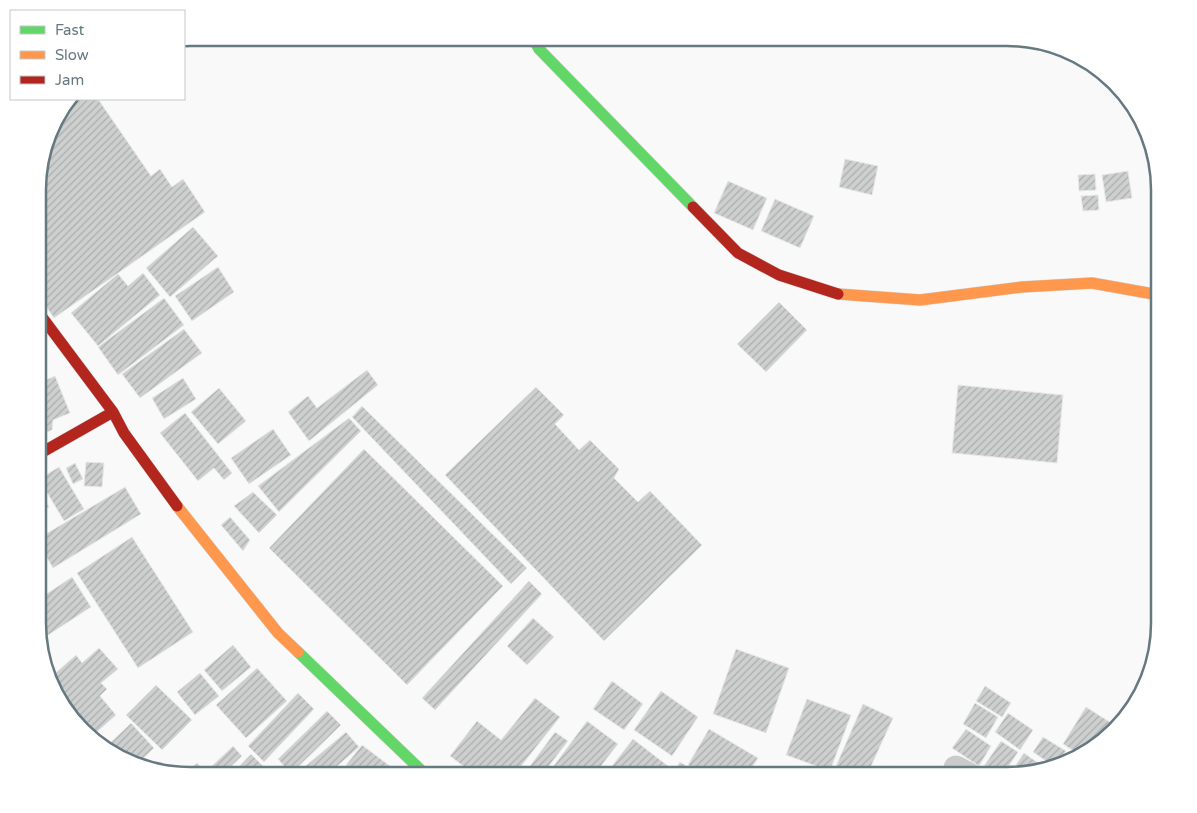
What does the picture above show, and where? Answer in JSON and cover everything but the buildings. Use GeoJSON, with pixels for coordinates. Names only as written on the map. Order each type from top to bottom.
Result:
{"type":"FeatureCollection","features":[{"type":"Feature","properties":{"kind":"street"},"geometry":{"type":"LineString","coordinates":[[537,46],[738,253],[779,275],[838,294],[920,300],[1022,287],[1092,283],[1150,293]]}},
{"type":"Feature","properties":{"kind":"street"},"geometry":{"type":"LineString","coordinates":[[46,322],[114,412],[124,433],[177,506],[278,633],[417,767]]}},
{"type":"Feature","properties":{"kind":"street"},"geometry":{"type":"LineString","coordinates":[[46,450],[114,412]]}},
{"type":"Feature","properties":{"kind":"traffic: fast"},"geometry":{"type":"LineString","coordinates":[[537,46],[693,207]]}},
{"type":"Feature","properties":{"kind":"traffic: fast"},"geometry":{"type":"LineString","coordinates":[[298,652],[417,767]]}},
{"type":"Feature","properties":{"kind":"traffic: slow"},"geometry":{"type":"LineString","coordinates":[[838,294],[920,300],[1022,287],[1092,283],[1150,293]]}},
{"type":"Feature","properties":{"kind":"traffic: slow"},"geometry":{"type":"LineString","coordinates":[[177,506],[278,633],[298,652]]}},
{"type":"Feature","properties":{"kind":"traffic: jam"},"geometry":{"type":"LineString","coordinates":[[693,207],[738,253],[779,275],[838,294]]}},
{"type":"Feature","properties":{"kind":"traffic: jam"},"geometry":{"type":"LineString","coordinates":[[46,322],[113,412],[124,433],[177,506]]}},
{"type":"Feature","properties":{"kind":"traffic: jam"},"geometry":{"type":"LineString","coordinates":[[46,450],[113,412]]}}]}
